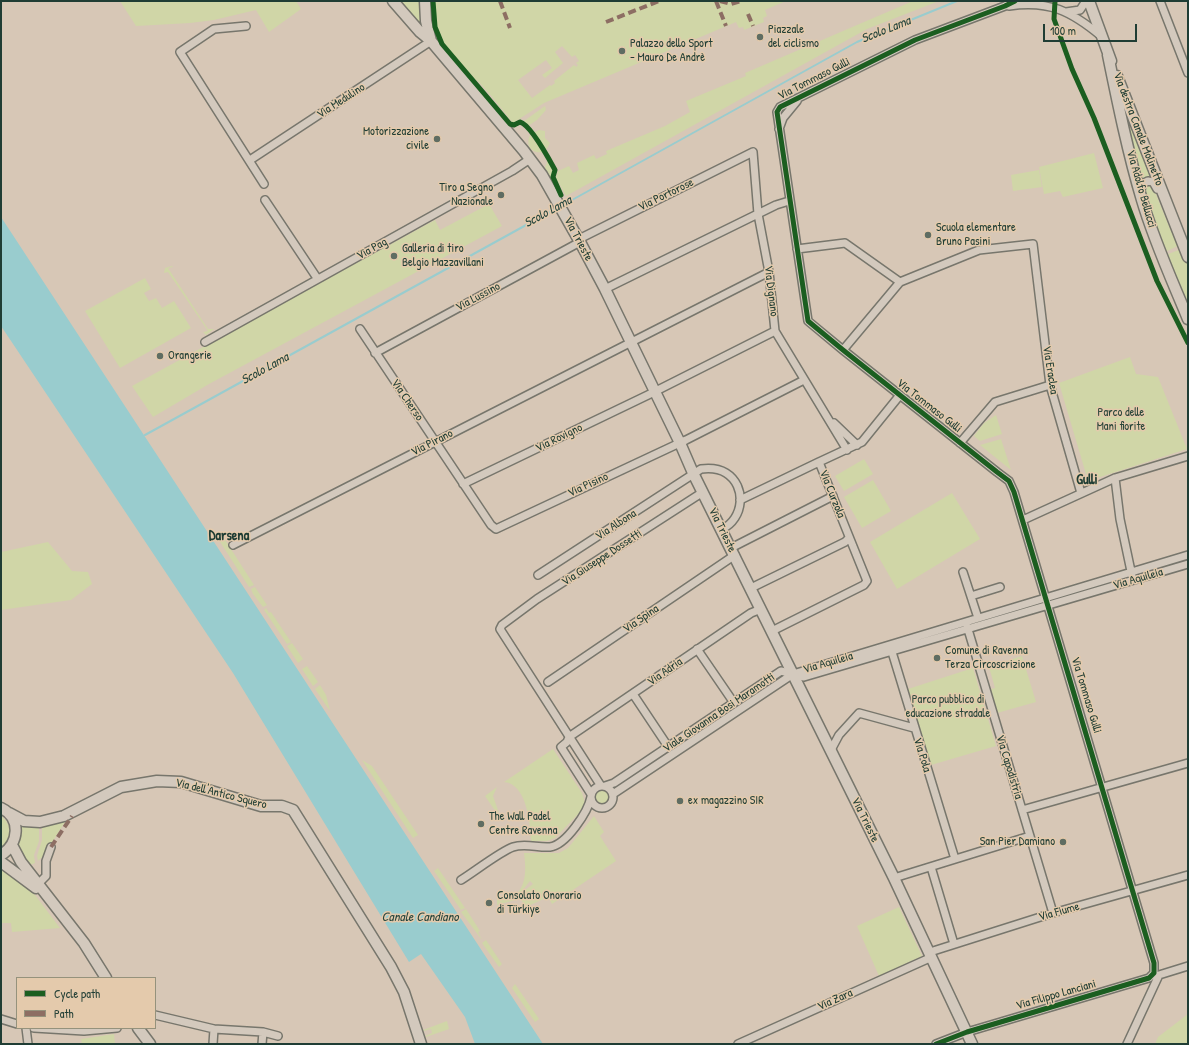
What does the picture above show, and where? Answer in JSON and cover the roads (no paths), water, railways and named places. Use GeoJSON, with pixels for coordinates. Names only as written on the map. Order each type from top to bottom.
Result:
{"type":"FeatureCollection","features":[{"type":"Feature","properties":{"kind":"street","name":"Via Trieste"},"geometry":{"type":"LineString","coordinates":[[393,1],[420,32],[431,41],[530,159],[556,198],[580,240],[680,443],[693,473],[722,528],[894,878],[972,1044]]}},
{"type":"Feature","properties":{"kind":"street","name":"Via Trieste"},"geometry":{"type":"LineString","coordinates":[[425,1],[426,21],[431,41]]}},
{"type":"Feature","properties":{"kind":"street","name":"Via Tommaso Gulli"},"geometry":{"type":"LineString","coordinates":[[1015,1],[915,40],[780,107],[776,118],[808,321],[842,350],[1009,481],[1023,520],[1154,963],[1160,975]]}},
{"type":"Feature","properties":{"kind":"street"},"geometry":{"type":"LineString","coordinates":[[1066,12],[1080,10],[1087,1]]}},
{"type":"Feature","properties":{"kind":"street","name":"Via destra Canale Molinetto"},"geometry":{"type":"LineString","coordinates":[[1087,1],[1188,257]]}},
{"type":"Feature","properties":{"kind":"street"},"geometry":{"type":"LineString","coordinates":[[1160,1],[1188,74]]}},
{"type":"Feature","properties":{"kind":"street","name":"Via Tommaso Gulli"},"geometry":{"type":"LineString","coordinates":[[1005,6],[1043,3],[1066,12],[1102,37]]}},
{"type":"Feature","properties":{"kind":"street"},"geometry":{"type":"LineString","coordinates":[[246,26],[214,29],[180,52],[264,184]]}},
{"type":"Feature","properties":{"kind":"street","name":"Via Medulino"},"geometry":{"type":"LineString","coordinates":[[250,160],[431,41]]}},
{"type":"Feature","properties":{"kind":"street","name":"Via Adolfo Bellucci"},"geometry":{"type":"LineString","coordinates":[[1108,55],[1124,130],[1142,198],[1162,255],[1188,319]]}},
{"type":"Feature","properties":{"kind":"street","name":"Via Dignano"},"geometry":{"type":"LineString","coordinates":[[753,152],[769,272],[775,331],[847,450]]}},
{"type":"Feature","properties":{"kind":"street","name":"Via Portorose"},"geometry":{"type":"LineString","coordinates":[[580,240],[753,152]]}},
{"type":"Feature","properties":{"kind":"street","name":"Via Pag"},"geometry":{"type":"LineString","coordinates":[[205,342],[316,278],[503,176],[530,159]]}},
{"type":"Feature","properties":{"kind":"street"},"geometry":{"type":"LineString","coordinates":[[1142,198],[1142,184],[1147,181],[1153,182],[1174,223]]}},
{"type":"Feature","properties":{"kind":"street"},"geometry":{"type":"LineString","coordinates":[[265,200],[316,278]]}},
{"type":"Feature","properties":{"kind":"street"},"geometry":{"type":"LineString","coordinates":[[605,289],[761,213],[789,201]]}},
{"type":"Feature","properties":{"kind":"street"},"geometry":{"type":"LineString","coordinates":[[761,213],[776,208],[790,210]]}},
{"type":"Feature","properties":{"kind":"street","name":"Via Lussino"},"geometry":{"type":"LineString","coordinates":[[375,353],[580,240]]}},
{"type":"Feature","properties":{"kind":"street"},"geometry":{"type":"LineString","coordinates":[[797,249],[845,243],[900,282],[842,350]]}},
{"type":"Feature","properties":{"kind":"street","name":"Via Eraclea"},"geometry":{"type":"LineString","coordinates":[[900,282],[979,250],[1033,244],[1050,384],[1081,493]]}},
{"type":"Feature","properties":{"kind":"street","name":"Via Pirano"},"geometry":{"type":"LineString","coordinates":[[233,545],[769,272]]}},
{"type":"Feature","properties":{"kind":"street","name":"Via Cherso"},"geometry":{"type":"LineString","coordinates":[[360,329],[436,441],[463,484],[491,525],[496,529]]}},
{"type":"Feature","properties":{"kind":"street","name":"Via Rovigno"},"geometry":{"type":"LineString","coordinates":[[463,484],[655,392],[775,331]]}},
{"type":"Feature","properties":{"kind":"street","name":"Via Pisino"},"geometry":{"type":"LineString","coordinates":[[496,529],[680,443],[804,380]]}},
{"type":"Feature","properties":{"kind":"street"},"geometry":{"type":"LineString","coordinates":[[960,443],[995,402],[1050,384]]}},
{"type":"Feature","properties":{"kind":"street","name":"Via Curzola"},"geometry":{"type":"LineString","coordinates":[[772,631],[864,585],[867,581],[855,547],[849,538],[833,496],[817,463],[862,442],[900,395]]}},
{"type":"Feature","properties":{"kind":"street","name":"Via Dignano"},"geometry":{"type":"LineString","coordinates":[[827,416],[857,445]]}},
{"type":"Feature","properties":{"kind":"street"},"geometry":{"type":"LineString","coordinates":[[1023,520],[1115,478],[1188,456]]}},
{"type":"Feature","properties":{"kind":"street"},"geometry":{"type":"LineString","coordinates":[[722,528],[729,525],[738,514],[740,500],[817,463]]}},
{"type":"Feature","properties":{"kind":"street","name":"Via Albona"},"geometry":{"type":"LineString","coordinates":[[538,575],[701,468],[709,468],[726,472],[734,481],[739,492],[740,500]]}},
{"type":"Feature","properties":{"kind":"street"},"geometry":{"type":"LineString","coordinates":[[1115,478],[1120,519],[1133,580]]}},
{"type":"Feature","properties":{"kind":"street","name":"Via Giuseppe Dossetti"},"geometry":{"type":"LineString","coordinates":[[569,736],[500,629],[502,624],[703,492]]}},
{"type":"Feature","properties":{"kind":"street","name":"Via Spina"},"geometry":{"type":"LineString","coordinates":[[548,682],[733,551],[833,496]]}},
{"type":"Feature","properties":{"kind":"street"},"geometry":{"type":"LineString","coordinates":[[751,588],[845,542],[849,538]]}},
{"type":"Feature","properties":{"kind":"street","name":"Via Aquileia"},"geometry":{"type":"LineString","coordinates":[[793,674],[1188,555]]}},
{"type":"Feature","properties":{"kind":"street","name":"Via Aquileia"},"geometry":{"type":"LineString","coordinates":[[793,674],[804,678],[1188,564]]}},
{"type":"Feature","properties":{"kind":"street"},"geometry":{"type":"LineString","coordinates":[[963,572],[978,618]]}},
{"type":"Feature","properties":{"kind":"street"},"geometry":{"type":"LineString","coordinates":[[971,596],[1000,587]]}},
{"type":"Feature","properties":{"kind":"street","name":"Via Adria"},"geometry":{"type":"LineString","coordinates":[[569,736],[633,694],[697,649],[761,609]]}},
{"type":"Feature","properties":{"kind":"street","name":"Via Capodistria"},"geometry":{"type":"LineString","coordinates":[[966,622],[1052,913]]}},
{"type":"Feature","properties":{"kind":"street"},"geometry":{"type":"LineString","coordinates":[[697,649],[734,703]]}},
{"type":"Feature","properties":{"kind":"street","name":"Via Pola"},"geometry":{"type":"LineString","coordinates":[[892,652],[955,859]]}},
{"type":"Feature","properties":{"kind":"street","name":"Viale Giovanna Bosi Maramotti"},"geometry":{"type":"LineString","coordinates":[[603,786],[614,783],[669,748],[781,671],[793,674]]}},
{"type":"Feature","properties":{"kind":"street","name":"Viale Giovanna Bosi Maramotti"},"geometry":{"type":"LineString","coordinates":[[613,794],[793,674]]}},
{"type":"Feature","properties":{"kind":"street"},"geometry":{"type":"LineString","coordinates":[[633,694],[669,748]]}},
{"type":"Feature","properties":{"kind":"street"},"geometry":{"type":"LineString","coordinates":[[831,750],[839,735],[859,713],[914,728]]}},
{"type":"Feature","properties":{"kind":"street"},"geometry":{"type":"LineString","coordinates":[[569,736],[603,786],[610,789],[613,794],[610,805],[599,808],[582,817]]}},
{"type":"Feature","properties":{"kind":"street"},"geometry":{"type":"LineString","coordinates":[[569,736],[567,742],[561,747],[591,796],[593,804],[599,808]]}},
{"type":"Feature","properties":{"kind":"street"},"geometry":{"type":"LineString","coordinates":[[1022,810],[1188,763]]}},
{"type":"Feature","properties":{"kind":"street","name":"Via dell'Antico Squero"},"geometry":{"type":"LineString","coordinates":[[5,810],[24,821],[40,822],[64,816],[121,787],[146,782],[169,781],[193,784],[261,806],[282,806],[293,810],[391,967],[404,992],[421,1044]]}},
{"type":"Feature","properties":{"kind":"street"},"geometry":{"type":"LineString","coordinates":[[462,880],[514,846],[549,847],[558,845],[582,817],[589,805],[595,788],[603,786]]}},
{"type":"Feature","properties":{"kind":"street"},"geometry":{"type":"LineString","coordinates":[[72,816],[81,807]]}},
{"type":"Feature","properties":{"kind":"street"},"geometry":{"type":"LineString","coordinates":[[1,855],[12,845],[16,828],[5,810]]}},
{"type":"Feature","properties":{"kind":"street"},"geometry":{"type":"LineString","coordinates":[[894,878],[1030,836]]}},
{"type":"Feature","properties":{"kind":"street"},"geometry":{"type":"LineString","coordinates":[[12,845],[34,884]]}},
{"type":"Feature","properties":{"kind":"street"},"geometry":{"type":"LineString","coordinates":[[34,884],[46,876],[46,861],[51,847]]}},
{"type":"Feature","properties":{"kind":"street"},"geometry":{"type":"LineString","coordinates":[[1,862],[34,884],[47,896],[84,943],[105,977]]}},
{"type":"Feature","properties":{"kind":"street"},"geometry":{"type":"LineString","coordinates":[[931,867],[954,944]]}},
{"type":"Feature","properties":{"kind":"street","name":"Via Fiume"},"geometry":{"type":"LineString","coordinates":[[931,954],[954,944],[1052,913],[1188,874]]}},
{"type":"Feature","properties":{"kind":"street","name":"Via Zara"},"geometry":{"type":"LineString","coordinates":[[738,1044],[931,954]]}},
{"type":"Feature","properties":{"kind":"street","name":"Via Filippo Lanciani"},"geometry":{"type":"LineString","coordinates":[[936,1044],[967,1032],[1150,978],[1154,973],[1154,963]]}},
{"type":"Feature","properties":{"kind":"street"},"geometry":{"type":"LineString","coordinates":[[1127,1044],[1151,991],[1160,975],[1188,966]]}},
{"type":"Feature","properties":{"kind":"street"},"geometry":{"type":"LineString","coordinates":[[1138,981],[1148,984],[1151,991]]}},
{"type":"Feature","properties":{"kind":"street"},"geometry":{"type":"LineString","coordinates":[[156,1015],[214,1029],[263,1032],[278,1036]]}},
{"type":"Feature","properties":{"kind":"street"},"geometry":{"type":"LineString","coordinates":[[1,1019],[16,1024]]}},
{"type":"Feature","properties":{"kind":"street"},"geometry":{"type":"LineString","coordinates":[[26,1029],[28,1044]]}},
{"type":"Feature","properties":{"kind":"street"},"geometry":{"type":"LineString","coordinates":[[40,1029],[53,1031],[101,1029]]}},
{"type":"Feature","properties":{"kind":"street"},"geometry":{"type":"LineString","coordinates":[[212,1044],[214,1029]]}},
{"type":"Feature","properties":{"kind":"street"},"geometry":{"type":"LineString","coordinates":[[262,1044],[263,1032]]}},
{"type":"Feature","properties":{"kind":"water","name":"Canale Candiano"},"geometry":{"type":"Polygon","coordinates":[[[1,217],[543,1044],[475,1044],[465,1017],[421,954],[409,962],[233,673],[1,326],[1,217]]]}},
{"type":"Feature","properties":{"kind":"waterway","name":"Scolo Lama"},"geometry":{"type":"LineString","coordinates":[[563,205],[857,42],[957,1]]}},
{"type":"Feature","properties":{"kind":"waterway","name":"Scolo Lama"},"geometry":{"type":"LineString","coordinates":[[145,435],[557,208]]}},
{"type":"Feature","properties":{"kind":"place","name":"Piazzale del ciclismo"},"geometry":{"type":"Point","coordinates":[760,37]}},
{"type":"Feature","properties":{"kind":"place","name":"Palazzo dello Sport - Mauro De Andrè"},"geometry":{"type":"Point","coordinates":[622,51]}},
{"type":"Feature","properties":{"kind":"place","name":"Motorizzazione civile"},"geometry":{"type":"Point","coordinates":[437,139]}},
{"type":"Feature","properties":{"kind":"place","name":"Tiro a Segno Nazionale"},"geometry":{"type":"Point","coordinates":[501,195]}},
{"type":"Feature","properties":{"kind":"place","name":"Scuola elementare Bruno Pasini"},"geometry":{"type":"Point","coordinates":[928,235]}},
{"type":"Feature","properties":{"kind":"place","name":"Galleria di tiro Belgio Mazzavillani"},"geometry":{"type":"Point","coordinates":[394,256]}},
{"type":"Feature","properties":{"kind":"place","name":"Orangerie"},"geometry":{"type":"Point","coordinates":[160,356]}},
{"type":"Feature","properties":{"kind":"place","name":"Comune di Ravenna Terza Circoscrizione"},"geometry":{"type":"Point","coordinates":[937,658]}},
{"type":"Feature","properties":{"kind":"place","name":"ex magazzino SIR"},"geometry":{"type":"Point","coordinates":[680,801]}},
{"type":"Feature","properties":{"kind":"place","name":"The Wall Padel Centre Ravenna"},"geometry":{"type":"Point","coordinates":[481,824]}},
{"type":"Feature","properties":{"kind":"place","name":"San Pier Damiano"},"geometry":{"type":"Point","coordinates":[1063,842]}},
{"type":"Feature","properties":{"kind":"place","name":"Consolato Onorario di Türkiye"},"geometry":{"type":"Point","coordinates":[489,903]}},
{"type":"Feature","properties":{"kind":"district","name":"Gulli"},"geometry":{"type":"Point","coordinates":[1087,480]}},
{"type":"Feature","properties":{"kind":"district","name":"Darsena"},"geometry":{"type":"Point","coordinates":[229,536]}},
{"type":"Feature","properties":{"kind":"park label","name":"Parco delle Mani fiorite"},"geometry":{"type":"Point","coordinates":[1121,420]}},
{"type":"Feature","properties":{"kind":"park label","name":"Parco pubblico di educazione stradale"},"geometry":{"type":"Point","coordinates":[948,707]}}]}
